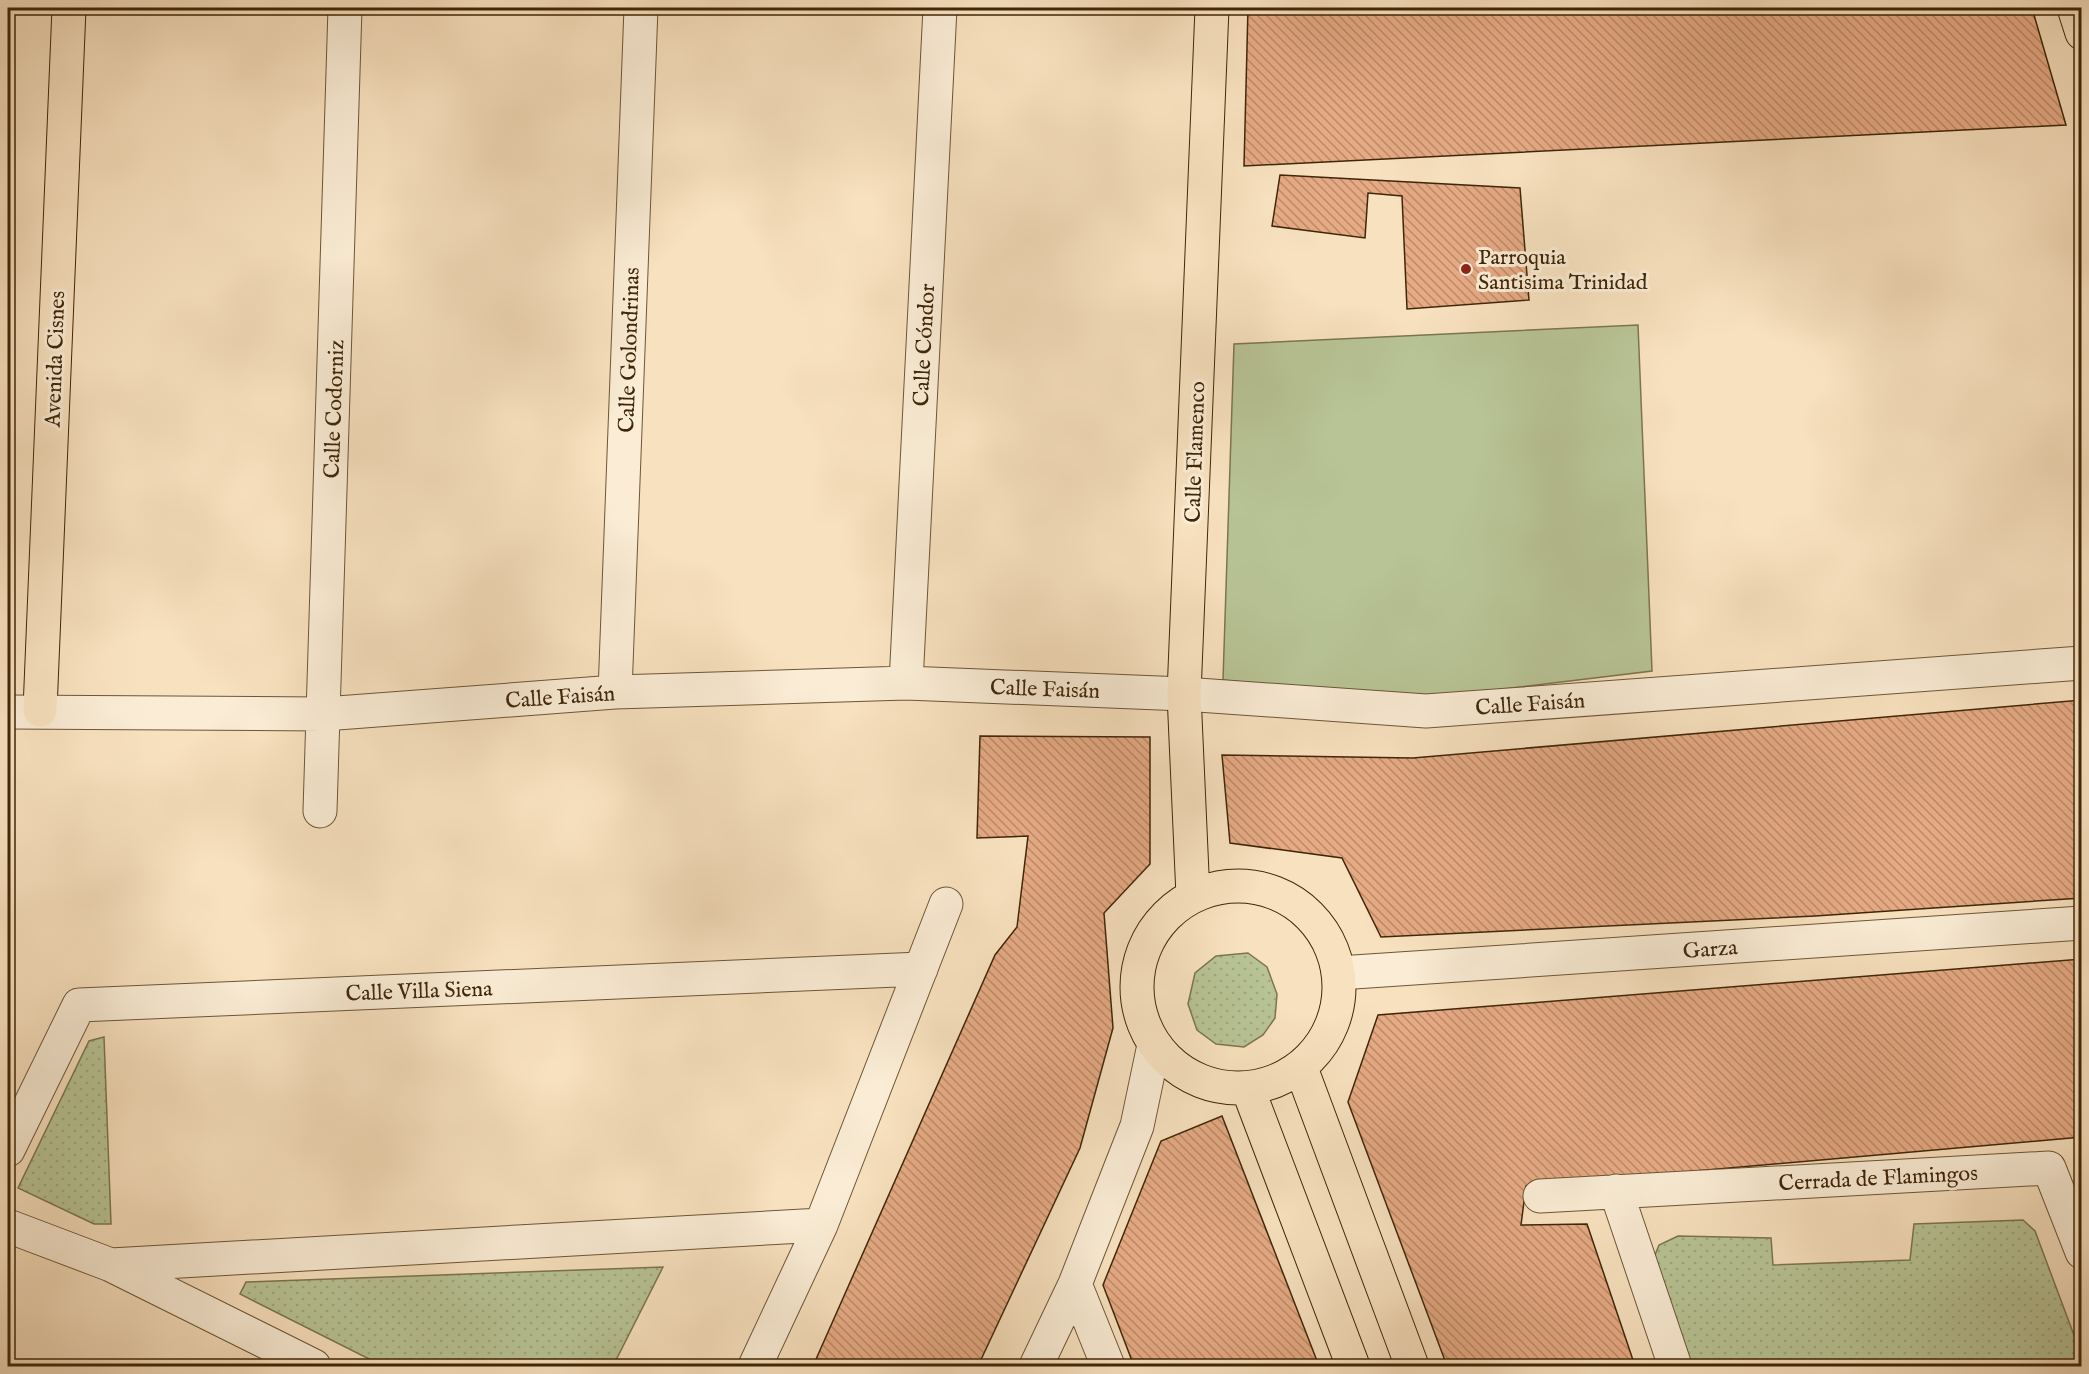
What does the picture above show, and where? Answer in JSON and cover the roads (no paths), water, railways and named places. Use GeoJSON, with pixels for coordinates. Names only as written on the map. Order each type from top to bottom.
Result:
{"type":"FeatureCollection","features":[{"type":"Feature","properties":{"kind":"main road","name":"Avenida Cisnes"},"geometry":{"type":"LineString","coordinates":[[40,710],[69,8]]}},
{"type":"Feature","properties":{"kind":"main road","name":"Calle Flamenco"},"geometry":{"type":"LineString","coordinates":[[1193,896],[1184,694],[1212,8]]}},
{"type":"Feature","properties":{"kind":"main road"},"geometry":{"type":"LineString","coordinates":[[2074,8],[2082,33]]}},
{"type":"Feature","properties":{"kind":"main road"},"geometry":{"type":"LineString","coordinates":[[1224,886],[1255,886],[1286,897],[1312,916],[1330,942],[1339,973],[1338,1008],[1325,1041],[1301,1068],[1276,1082],[1248,1089],[1212,1086],[1180,1070],[1154,1045],[1140,1013],[1137,978],[1145,945],[1165,916],[1193,896],[1224,886]]}},
{"type":"Feature","properties":{"kind":"main road"},"geometry":{"type":"LineString","coordinates":[[1301,1068],[1412,1366]]}},
{"type":"Feature","properties":{"kind":"main road"},"geometry":{"type":"LineString","coordinates":[[1248,1089],[1353,1366]]}},
{"type":"Feature","properties":{"kind":"street","name":"Calle Codorniz"},"geometry":{"type":"LineString","coordinates":[[321,811],[345,8]]}},
{"type":"Feature","properties":{"kind":"street","name":"Calle Golondrinas"},"geometry":{"type":"LineString","coordinates":[[615,692],[641,8]]}},
{"type":"Feature","properties":{"kind":"street","name":"Calle Cóndor"},"geometry":{"type":"LineString","coordinates":[[906,683],[940,8]]}},
{"type":"Feature","properties":{"kind":"street","name":"Calle Faisán"},"geometry":{"type":"LineString","coordinates":[[8,712],[40,710],[324,714],[615,692],[906,683],[1184,694],[1426,711],[2082,663]]}},
{"type":"Feature","properties":{"kind":"street"},"geometry":{"type":"LineString","coordinates":[[755,1366],[821,1225],[946,904]]}},
{"type":"Feature","properties":{"kind":"street","name":"Garza"},"geometry":{"type":"LineString","coordinates":[[1339,973],[2082,923]]}},
{"type":"Feature","properties":{"kind":"street","name":"Calle Villa Siena"},"geometry":{"type":"LineString","coordinates":[[8,1150],[79,1005],[921,969]]}},
{"type":"Feature","properties":{"kind":"street"},"geometry":{"type":"LineString","coordinates":[[1036,1366],[1075,1284],[1137,1126],[1154,1045]]}},
{"type":"Feature","properties":{"kind":"street","name":"Cerrada de Flamingos"},"geometry":{"type":"LineString","coordinates":[[1540,1196],[2049,1168],[2082,1252]]}},
{"type":"Feature","properties":{"kind":"street"},"geometry":{"type":"LineString","coordinates":[[1616,1191],[1676,1366]]}},
{"type":"Feature","properties":{"kind":"street"},"geometry":{"type":"LineString","coordinates":[[111,1265],[821,1225]]}},
{"type":"Feature","properties":{"kind":"street"},"geometry":{"type":"LineString","coordinates":[[8,1226],[111,1265],[314,1366]]}},
{"type":"Feature","properties":{"kind":"street"},"geometry":{"type":"LineString","coordinates":[[1075,1284],[1108,1366]]}},
{"type":"Feature","properties":{"kind":"place","name":"Parroquia Santisima Trinidad"},"geometry":{"type":"Point","coordinates":[1466,269]}}]}
